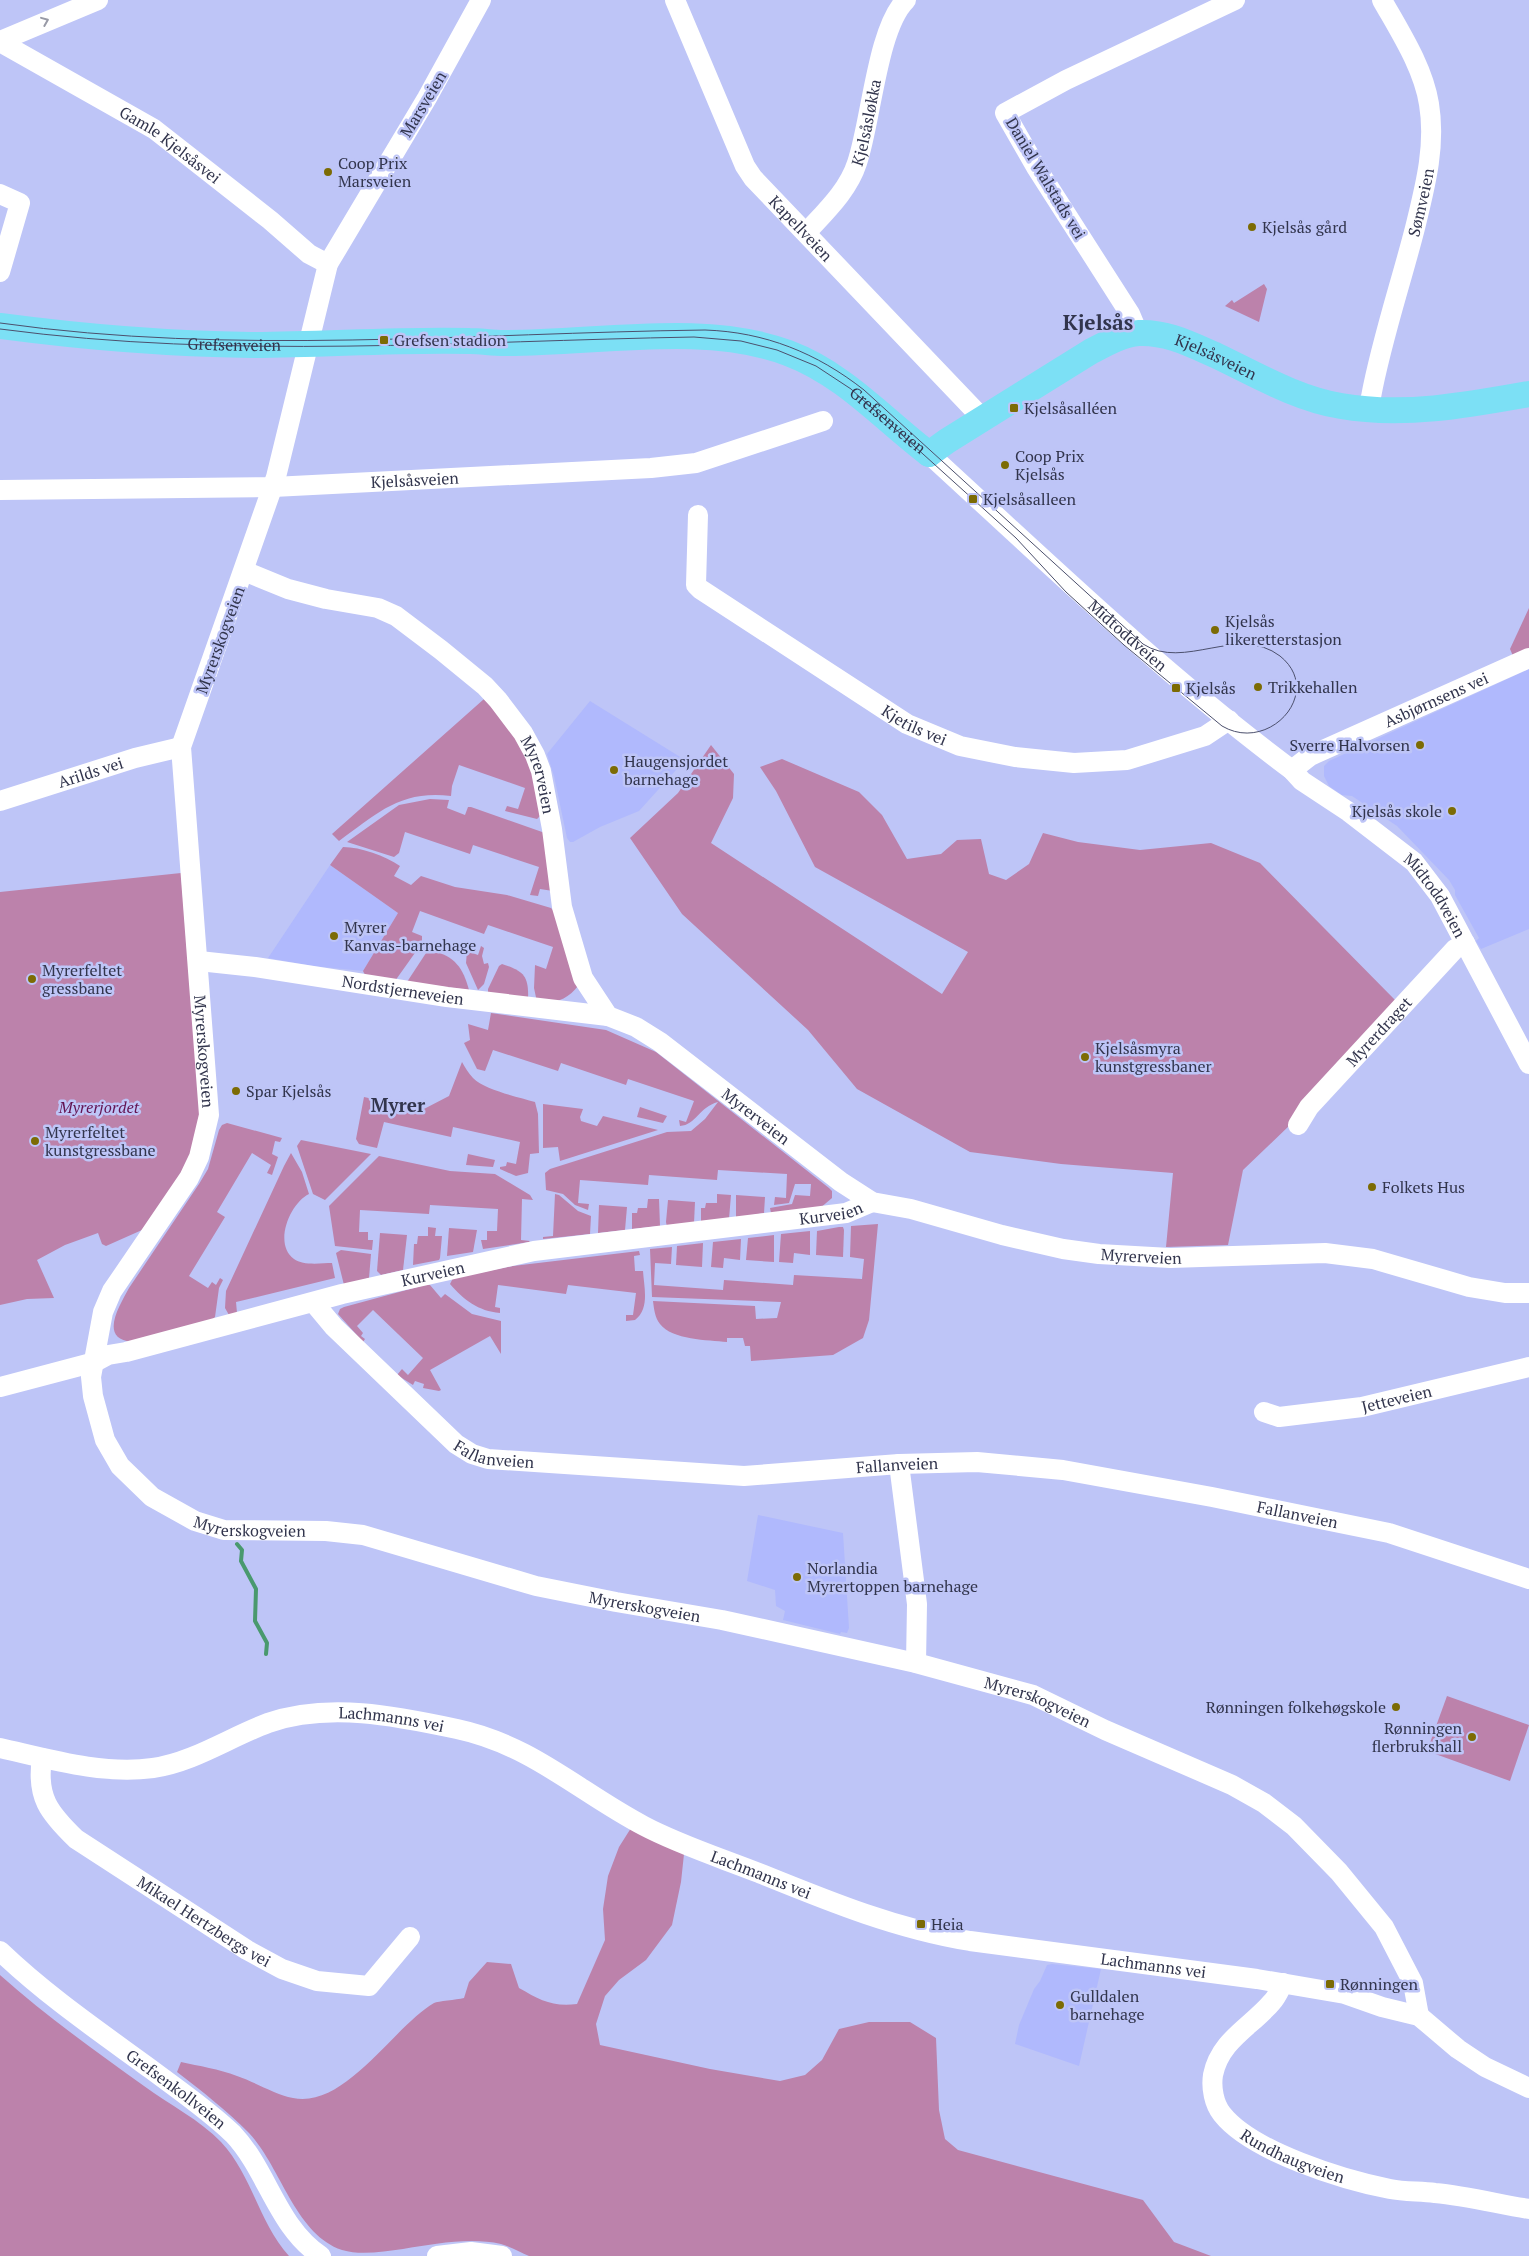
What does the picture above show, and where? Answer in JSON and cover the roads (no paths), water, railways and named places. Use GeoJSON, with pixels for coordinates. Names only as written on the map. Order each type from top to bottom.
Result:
{"type":"FeatureCollection","features":[{"type":"Feature","properties":{"kind":"main road","name":"Grefsenveien"},"geometry":{"type":"LineString","coordinates":[[0,326],[66,334],[162,341],[308,345],[469,341],[505,331],[656,324],[717,324],[760,330],[805,346],[848,370],[878,394],[912,427],[929,454]]}},
{"type":"Feature","properties":{"kind":"main road","name":"Kjelsåsveien"},"geometry":{"type":"LineString","coordinates":[[929,454],[1102,346],[1138,333],[1179,339],[1295,392],[1323,402],[1366,409],[1393,410],[1448,407],[1529,394]]}},
{"type":"Feature","properties":{"kind":"street"},"geometry":{"type":"LineString","coordinates":[[0,41],[98,0]]}},
{"type":"Feature","properties":{"kind":"street","name":"Marsveien"},"geometry":{"type":"LineString","coordinates":[[308,345],[328,264],[432,89],[481,0]]}},
{"type":"Feature","properties":{"kind":"street","name":"Kapellveien"},"geometry":{"type":"LineString","coordinates":[[675,0],[746,166],[763,190],[983,419]]}},
{"type":"Feature","properties":{"kind":"street","name":"Kjelsåsløkka"},"geometry":{"type":"LineString","coordinates":[[806,233],[843,191],[857,163],[884,43],[892,21],[906,0]]}},
{"type":"Feature","properties":{"kind":"street","name":"Daniel Walstads vei"},"geometry":{"type":"LineString","coordinates":[[1138,333],[1130,314],[1036,167],[1005,113],[1066,80],[1235,0]]}},
{"type":"Feature","properties":{"kind":"street","name":"Sømveien"},"geometry":{"type":"LineString","coordinates":[[1366,409],[1371,397],[1427,179],[1431,139],[1429,103],[1425,86],[1413,57],[1382,0]]}},
{"type":"Feature","properties":{"kind":"street","name":"Gamle Kjelsåsvei"},"geometry":{"type":"LineString","coordinates":[[0,41],[154,129],[270,220],[302,248],[328,264]]}},
{"type":"Feature","properties":{"kind":"street"},"geometry":{"type":"LineString","coordinates":[[0,194],[20,203],[0,272]]}},
{"type":"Feature","properties":{"kind":"street","name":"Myrerskogveien"},"geometry":{"type":"LineString","coordinates":[[308,345],[273,487],[181,747],[199,961],[209,1115],[198,1157],[189,1178],[112,1291],[102,1312],[95,1362],[91,1376],[93,1396],[105,1440],[120,1466],[152,1497],[181,1514],[208,1526],[240,1531],[326,1531],[363,1535],[536,1586],[722,1620],[916,1663],[1033,1695],[1105,1730],[1232,1785],[1264,1803],[1294,1826],[1339,1872],[1374,1913],[1409,1972],[1416,1991],[1420,2016]]}},
{"type":"Feature","properties":{"kind":"street","name":"Kjelsåsveien"},"geometry":{"type":"LineString","coordinates":[[0,490],[273,487],[652,468],[696,463],[823,421]]}},
{"type":"Feature","properties":{"kind":"street","name":"Midtoddveien"},"geometry":{"type":"LineString","coordinates":[[929,454],[1142,647],[1292,770],[1302,781],[1349,812],[1414,862],[1440,896],[1529,1064]]}},
{"type":"Feature","properties":{"kind":"street","name":"Kjetils vei"},"geometry":{"type":"LineString","coordinates":[[698,515],[696,585],[700,589],[907,724],[960,746],[1015,757],[1074,763],[1127,760],[1205,736],[1229,720]]}},
{"type":"Feature","properties":{"kind":"street","name":"Myrerveien"},"geometry":{"type":"LineString","coordinates":[[244,572],[288,589],[326,599],[378,608],[396,616],[485,686],[498,700],[523,734],[535,755],[541,771],[552,830],[562,907],[583,978],[608,1016],[636,1027],[660,1042],[840,1182],[872,1202],[911,1209],[1002,1235],[1081,1252],[1170,1258],[1325,1253],[1373,1259],[1469,1287],[1504,1293],[1529,1294]]}},
{"type":"Feature","properties":{"kind":"street","name":"Asbjørnsens vei"},"geometry":{"type":"LineString","coordinates":[[1292,770],[1310,756],[1529,658]]}},
{"type":"Feature","properties":{"kind":"street","name":"Arilds vei"},"geometry":{"type":"LineString","coordinates":[[0,801],[135,758],[181,747]]}},
{"type":"Feature","properties":{"kind":"street","name":"Myrerdraget"},"geometry":{"type":"LineString","coordinates":[[1298,1125],[1309,1107],[1363,1048],[1455,949],[1465,943]]}},
{"type":"Feature","properties":{"kind":"street","name":"Nordstjerneveien"},"geometry":{"type":"LineString","coordinates":[[199,961],[255,966],[447,997],[608,1016]]}},
{"type":"Feature","properties":{"kind":"street","name":"Kurveien"},"geometry":{"type":"LineString","coordinates":[[0,1387],[95,1362],[108,1355],[314,1303],[342,1294],[534,1251],[846,1213],[872,1202]]}},
{"type":"Feature","properties":{"kind":"street","name":"Fallanveien"},"geometry":{"type":"LineString","coordinates":[[314,1303],[334,1327],[456,1444],[472,1454],[488,1458],[744,1476],[899,1464],[977,1462],[1064,1470],[1390,1533],[1529,1579]]}},
{"type":"Feature","properties":{"kind":"street","name":"Jetteveien"},"geometry":{"type":"LineString","coordinates":[[1264,1412],[1279,1417],[1362,1407],[1529,1367]]}},
{"type":"Feature","properties":{"kind":"street"},"geometry":{"type":"LineString","coordinates":[[899,1464],[917,1604],[916,1663]]}},
{"type":"Feature","properties":{"kind":"street","name":"Lachmanns vei"},"geometry":{"type":"LineString","coordinates":[[0,1748],[42,1758],[121,1770],[152,1768],[186,1759],[267,1724],[296,1716],[324,1712],[365,1714],[443,1726],[478,1734],[522,1751],[629,1818],[657,1832],[837,1904],[888,1922],[934,1935],[970,1941],[1283,1983],[1345,1994],[1382,2007],[1420,2016],[1458,2049],[1485,2067],[1529,2088]]}},
{"type":"Feature","properties":{"kind":"street","name":"Mikael Hertzbergs vei"},"geometry":{"type":"LineString","coordinates":[[42,1758],[41,1786],[46,1802],[54,1817],[76,1838],[247,1950],[282,1969],[317,1981],[369,1986],[410,1937]]}},
{"type":"Feature","properties":{"kind":"street","name":"Grefsenkollveien"},"geometry":{"type":"LineString","coordinates":[[0,1951],[52,1996],[194,2101],[232,2134],[255,2165],[291,2227],[301,2240],[321,2256]]}},
{"type":"Feature","properties":{"kind":"street","name":"Rundhaugveien"},"geometry":{"type":"LineString","coordinates":[[1283,1983],[1272,2002],[1224,2047],[1216,2065],[1213,2076],[1214,2097],[1227,2120],[1258,2143],[1353,2180],[1390,2189],[1435,2192],[1529,2209]]}},
{"type":"Feature","properties":{"kind":"street"},"geometry":{"type":"LineString","coordinates":[[437,2256],[471,2252],[502,2256]]}},
{"type":"Feature","properties":{"kind":"waterway"},"geometry":{"type":"LineString","coordinates":[[237,1544],[242,1550],[241,1561],[256,1589],[255,1621],[267,1643],[266,1654]]}},
{"type":"Feature","properties":{"kind":"tram line"},"geometry":{"type":"LineString","coordinates":[[0,323],[88,333],[264,341],[705,330],[749,335],[769,340],[809,355],[828,365],[864,390],[1143,644],[1159,651],[1176,653],[1229,645],[1247,644],[1264,647],[1280,656],[1292,670],[1297,686],[1294,701],[1286,715],[1273,726],[1257,732],[1240,733],[1222,726],[1124,645],[1066,592],[1016,538],[851,389],[816,366],[777,350],[741,341],[694,337],[347,346],[260,346],[174,344],[0,329]]}},
{"type":"Feature","properties":{"kind":"place","name":"Coop Prix Marsveien"},"geometry":{"type":"Point","coordinates":[328,172]}},
{"type":"Feature","properties":{"kind":"place","name":"Kjelsås gård"},"geometry":{"type":"Point","coordinates":[1252,227]}},
{"type":"Feature","properties":{"kind":"place","name":"Grefsen stadion"},"geometry":{"type":"Point","coordinates":[384,340]}},
{"type":"Feature","properties":{"kind":"place","name":"Kjelsåsalléen"},"geometry":{"type":"Point","coordinates":[1014,408]}},
{"type":"Feature","properties":{"kind":"place","name":"Coop Prix Kjelsås"},"geometry":{"type":"Point","coordinates":[1005,465]}},
{"type":"Feature","properties":{"kind":"place","name":"Kjelsåsalleen"},"geometry":{"type":"Point","coordinates":[973,499]}},
{"type":"Feature","properties":{"kind":"place","name":"Kjelsås likeretterstasjon"},"geometry":{"type":"Point","coordinates":[1215,630]}},
{"type":"Feature","properties":{"kind":"place","name":"Trikkehallen"},"geometry":{"type":"Point","coordinates":[1258,687]}},
{"type":"Feature","properties":{"kind":"place","name":"Kjelsås"},"geometry":{"type":"Point","coordinates":[1176,688]}},
{"type":"Feature","properties":{"kind":"place","name":"Sverre Halvorsen"},"geometry":{"type":"Point","coordinates":[1420,745]}},
{"type":"Feature","properties":{"kind":"place","name":"Haugensjordet barnehage"},"geometry":{"type":"Point","coordinates":[614,770]}},
{"type":"Feature","properties":{"kind":"place","name":"Kjelsås skole"},"geometry":{"type":"Point","coordinates":[1452,811]}},
{"type":"Feature","properties":{"kind":"place","name":"Myrer Kanvas-barnehage"},"geometry":{"type":"Point","coordinates":[334,936]}},
{"type":"Feature","properties":{"kind":"place","name":"Myrerfeltet gressbane"},"geometry":{"type":"Point","coordinates":[32,979]}},
{"type":"Feature","properties":{"kind":"place","name":"Kjelsåsmyra kunstgressbaner"},"geometry":{"type":"Point","coordinates":[1085,1057]}},
{"type":"Feature","properties":{"kind":"place","name":"Spar Kjelsås"},"geometry":{"type":"Point","coordinates":[236,1091]}},
{"type":"Feature","properties":{"kind":"place","name":"Myrerfeltet kunstgressbane"},"geometry":{"type":"Point","coordinates":[35,1141]}},
{"type":"Feature","properties":{"kind":"place","name":"Folkets Hus"},"geometry":{"type":"Point","coordinates":[1372,1187]}},
{"type":"Feature","properties":{"kind":"place","name":"Norlandia Myrertoppen barnehage"},"geometry":{"type":"Point","coordinates":[797,1577]}},
{"type":"Feature","properties":{"kind":"place","name":"Rønningen folkehøgskole"},"geometry":{"type":"Point","coordinates":[1396,1707]}},
{"type":"Feature","properties":{"kind":"place","name":"Rønningen flerbrukshall"},"geometry":{"type":"Point","coordinates":[1472,1737]}},
{"type":"Feature","properties":{"kind":"place","name":"Heia"},"geometry":{"type":"Point","coordinates":[921,1924]}},
{"type":"Feature","properties":{"kind":"place","name":"Rønningen"},"geometry":{"type":"Point","coordinates":[1330,1984]}},
{"type":"Feature","properties":{"kind":"place","name":"Gulldalen barnehage"},"geometry":{"type":"Point","coordinates":[1060,2005]}},
{"type":"Feature","properties":{"kind":"district","name":"Kjelsås"},"geometry":{"type":"Point","coordinates":[1098,322]}},
{"type":"Feature","properties":{"kind":"district","name":"Myrer"},"geometry":{"type":"Point","coordinates":[398,1104]}},
{"type":"Feature","properties":{"kind":"park label","name":"Myrerjordet"},"geometry":{"type":"Point","coordinates":[99,1107]}}]}
